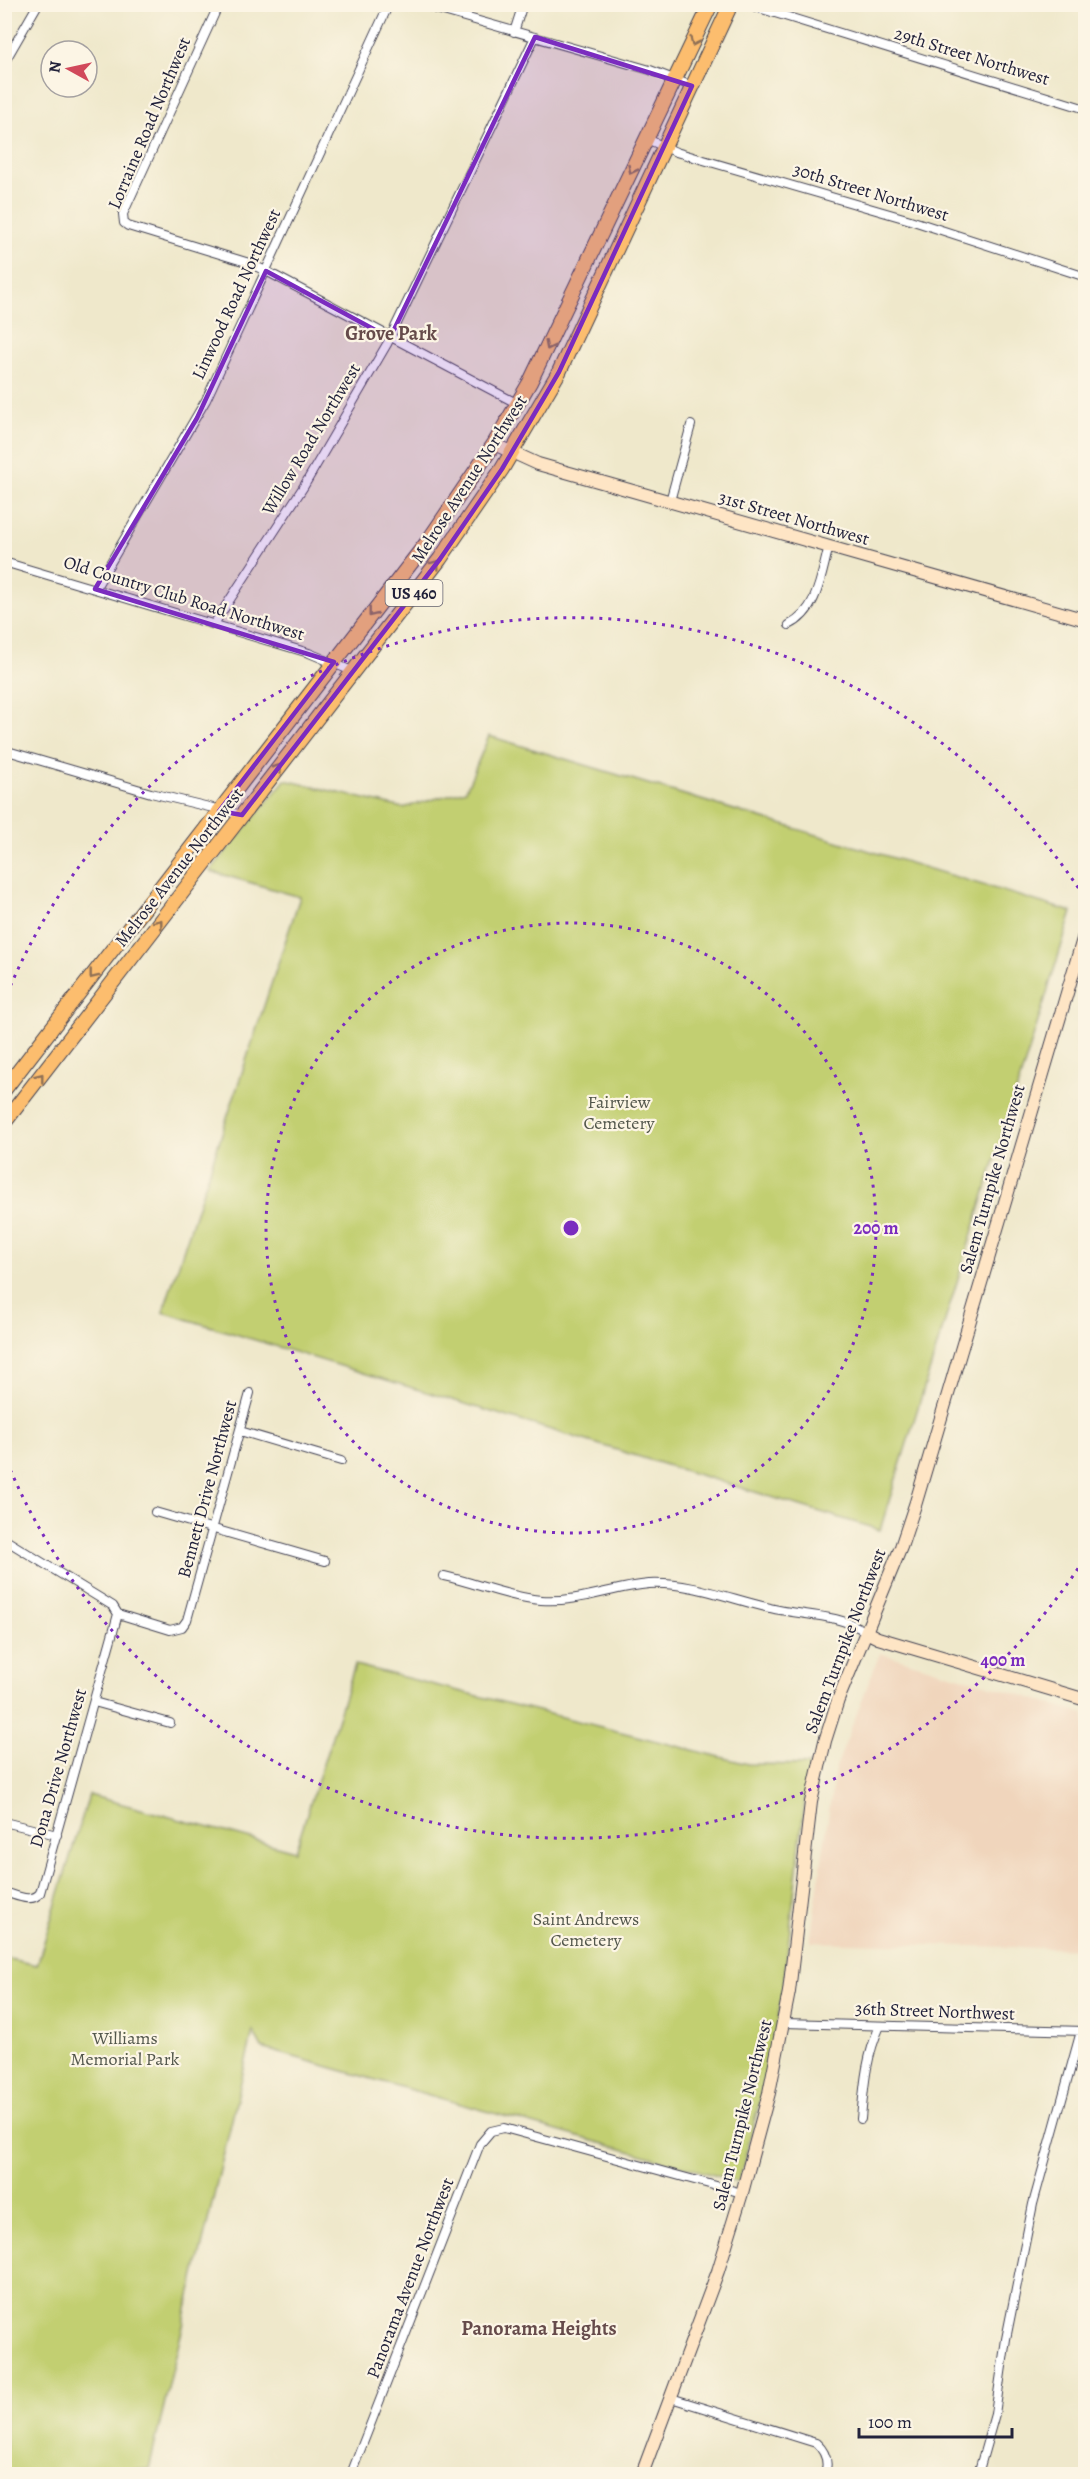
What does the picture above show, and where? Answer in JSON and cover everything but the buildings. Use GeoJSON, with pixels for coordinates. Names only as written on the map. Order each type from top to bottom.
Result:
{"type":"FeatureCollection","features":[{"type":"Feature","properties":{"kind":"main road","name":"Melrose Avenue Northwest"},"geometry":{"type":"LineString","coordinates":[[4,1090],[428,541],[494,444],[553,339],[711,4]]}},
{"type":"Feature","properties":{"kind":"main road","name":"Melrose Avenue Northwest"},"geometry":{"type":"LineString","coordinates":[[4,1124],[440,559],[512,453],[573,344],[731,4]]}},
{"type":"Feature","properties":{"kind":"street"},"geometry":{"type":"LineString","coordinates":[[4,63],[38,4]]}},
{"type":"Feature","properties":{"kind":"street","name":"Lorraine Road Northwest"},"geometry":{"type":"LineString","coordinates":[[219,4],[123,214],[124,223],[246,262],[266,271]]}},
{"type":"Feature","properties":{"kind":"street","name":"Linwood Road Northwest"},"geometry":{"type":"LineString","coordinates":[[95,589],[197,418],[389,4]]}},
{"type":"Feature","properties":{"kind":"street"},"geometry":{"type":"LineString","coordinates":[[419,4],[650,70],[692,86]]}},
{"type":"Feature","properties":{"kind":"street"},"geometry":{"type":"LineString","coordinates":[[514,32],[523,4]]}},
{"type":"Feature","properties":{"kind":"street","name":"29th Street Northwest"},"geometry":{"type":"LineString","coordinates":[[746,4],[1086,109]]}},
{"type":"Feature","properties":{"kind":"street","name":"Willow Road Northwest"},"geometry":{"type":"LineString","coordinates":[[214,624],[304,486],[390,338],[535,37]]}},
{"type":"Feature","properties":{"kind":"street","name":"30th Street Northwest"},"geometry":{"type":"LineString","coordinates":[[647,139],[664,147],[907,219],[1086,277]]}},
{"type":"Feature","properties":{"kind":"street"},"geometry":{"type":"LineString","coordinates":[[266,271],[518,404]]}},
{"type":"Feature","properties":{"kind":"street"},"geometry":{"type":"LineString","coordinates":[[670,501],[691,425]]}},
{"type":"Feature","properties":{"kind":"street","name":"31st Street Northwest"},"geometry":{"type":"LineString","coordinates":[[494,444],[538,464],[1086,620]]}},
{"type":"Feature","properties":{"kind":"street"},"geometry":{"type":"LineString","coordinates":[[789,625],[805,614],[813,600],[829,546]]}},
{"type":"Feature","properties":{"kind":"street","name":"Old Country Club Road Northwest"},"geometry":{"type":"LineString","coordinates":[[4,562],[309,653],[352,671]]}},
{"type":"Feature","properties":{"kind":"street"},"geometry":{"type":"LineString","coordinates":[[4,750],[151,793],[242,816]]}},
{"type":"Feature","properties":{"kind":"street","name":"Salem Turnpike Northwest"},"geometry":{"type":"LineString","coordinates":[[642,2475],[715,2282],[742,2193],[784,2023],[811,1802],[818,1765],[838,1700],[901,1547],[916,1502],[1086,929]]}},
{"type":"Feature","properties":{"kind":"street","name":"Bennett Drive Northwest"},"geometry":{"type":"LineString","coordinates":[[118,1614],[176,1630],[186,1623],[250,1393]]}},
{"type":"Feature","properties":{"kind":"street"},"geometry":{"type":"LineString","coordinates":[[240,1431],[342,1461]]}},
{"type":"Feature","properties":{"kind":"street"},"geometry":{"type":"LineString","coordinates":[[155,1512],[325,1561]]}},
{"type":"Feature","properties":{"kind":"street"},"geometry":{"type":"LineString","coordinates":[[4,1539],[112,1606],[118,1614]]}},
{"type":"Feature","properties":{"kind":"street"},"geometry":{"type":"LineString","coordinates":[[444,1576],[542,1600],[579,1598],[632,1586],[674,1584],[701,1589],[770,1609],[846,1621],[878,1638],[1086,1700]]}},
{"type":"Feature","properties":{"kind":"street","name":"Dona Drive Northwest"},"geometry":{"type":"LineString","coordinates":[[4,1892],[30,1899],[37,1897],[57,1835],[118,1614]]}},
{"type":"Feature","properties":{"kind":"street"},"geometry":{"type":"LineString","coordinates":[[94,1701],[170,1723]]}},
{"type":"Feature","properties":{"kind":"street"},"geometry":{"type":"LineString","coordinates":[[4,1822],[57,1835]]}},
{"type":"Feature","properties":{"kind":"street","name":"36th Street Northwest"},"geometry":{"type":"LineString","coordinates":[[784,2023],[1083,2031]]}},
{"type":"Feature","properties":{"kind":"street"},"geometry":{"type":"LineString","coordinates":[[861,2119],[864,2077],[869,2053],[880,2026]]}},
{"type":"Feature","properties":{"kind":"street"},"geometry":{"type":"LineString","coordinates":[[978,2475],[995,2414],[1006,2339],[1033,2204],[1083,2031]]}},
{"type":"Feature","properties":{"kind":"street","name":"Panorama Avenue Northwest"},"geometry":{"type":"LineString","coordinates":[[351,2475],[480,2144],[491,2131],[497,2128],[526,2133],[742,2193]]}},
{"type":"Feature","properties":{"kind":"street"},"geometry":{"type":"LineString","coordinates":[[671,2398],[811,2441],[825,2454],[826,2472]]}},
{"type":"Feature","properties":{"kind":"highlighted area"},"geometry":{"type":"Polygon","coordinates":[[[535,37],[692,86],[559,372],[502,469],[440,559],[242,815],[219,811],[334,662],[95,589],[197,418],[266,271],[390,338],[535,37]]]}},
{"type":"Feature","properties":{"kind":"shaded area"},"geometry":{"type":"Polygon","coordinates":[[[880,1653],[1085,1714],[1085,1949],[810,1942],[835,1770],[880,1653]]]}},
{"type":"Feature","properties":{"kind":"green space","name":"Fairview Cemetery"},"geometry":{"type":"Polygon","coordinates":[[[489,736],[1072,912],[880,1530],[163,1312],[300,897],[210,871],[285,780],[403,808],[466,790],[489,736]]]}},
{"type":"Feature","properties":{"kind":"green space"},"geometry":{"type":"Polygon","coordinates":[[[355,1665],[748,1764],[809,1765],[784,1981],[774,2044],[739,2182],[262,2048],[253,2031],[149,2469],[86,2474],[5,2474],[5,1958],[37,1965],[89,1795],[295,1851],[355,1665]]]}},
{"type":"Feature","properties":{"kind":"district","name":"Grove Park"},"geometry":{"type":"Point","coordinates":[391,333]}},
{"type":"Feature","properties":{"kind":"district","name":"Panorama Heights"},"geometry":{"type":"Point","coordinates":[539,2328]}},
{"type":"Feature","properties":{"kind":"park label","name":"Saint Andrews Cemetery"},"geometry":{"type":"Point","coordinates":[586,1929]}},
{"type":"Feature","properties":{"kind":"park label","name":"Williams Memorial Park"},"geometry":{"type":"Point","coordinates":[125,2048]}}]}
